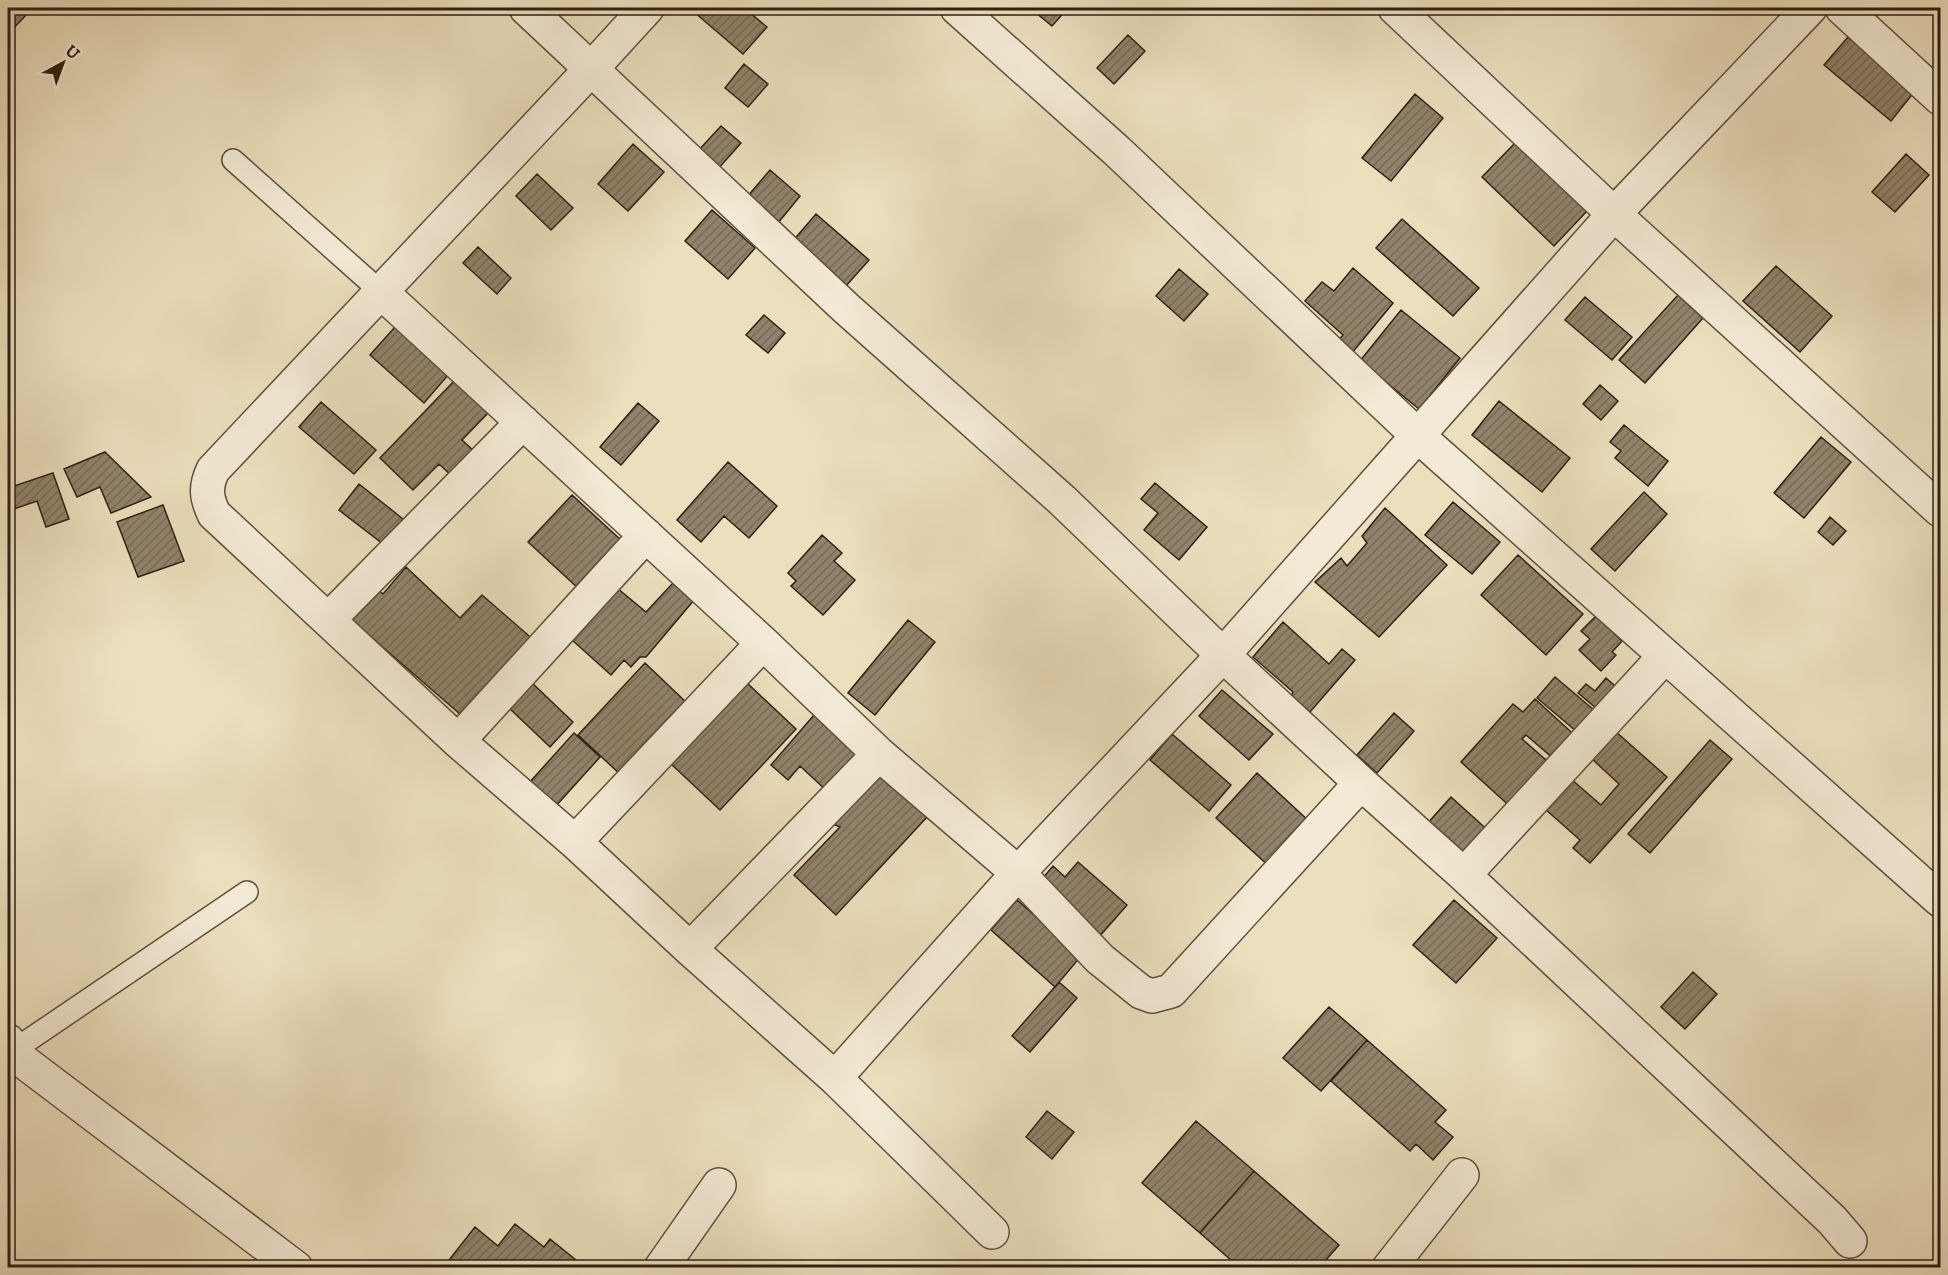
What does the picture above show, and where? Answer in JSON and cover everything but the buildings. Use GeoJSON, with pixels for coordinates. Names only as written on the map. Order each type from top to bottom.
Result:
{"type":"FeatureCollection","features":[{"type":"Feature","properties":{"kind":"street"},"geometry":{"type":"LineString","coordinates":[[526,8],[847,309],[1062,500],[1223,655],[1464,875],[1815,1204],[1850,1241]]}},
{"type":"Feature","properties":{"kind":"street"},"geometry":{"type":"LineString","coordinates":[[647,8],[213,470],[206,490],[207,501],[214,514],[458,741],[575,842],[690,949],[835,1078],[992,1232]]}},
{"type":"Feature","properties":{"kind":"street"},"geometry":{"type":"LineString","coordinates":[[957,8],[1117,151],[1417,435],[1941,900]]}},
{"type":"Feature","properties":{"kind":"street"},"geometry":{"type":"LineString","coordinates":[[1395,8],[1614,214],[1941,510]]}},
{"type":"Feature","properties":{"kind":"street"},"geometry":{"type":"LineString","coordinates":[[835,1078],[1018,873],[1223,655],[1614,214],[1810,8]]}},
{"type":"Feature","properties":{"kind":"street"},"geometry":{"type":"LineString","coordinates":[[1842,8],[1941,98]]}},
{"type":"Feature","properties":{"kind":"street"},"geometry":{"type":"LineString","coordinates":[[380,291],[763,643],[879,754],[1018,873],[1101,959],[1141,992],[1152,996],[1171,991],[1361,783]]}},
{"type":"Feature","properties":{"kind":"street"},"geometry":{"type":"LineString","coordinates":[[328,620],[523,422]]}},
{"type":"Feature","properties":{"kind":"street"},"geometry":{"type":"LineString","coordinates":[[458,741],[646,535]]}},
{"type":"Feature","properties":{"kind":"street"},"geometry":{"type":"LineString","coordinates":[[575,842],[763,643]]}},
{"type":"Feature","properties":{"kind":"street"},"geometry":{"type":"LineString","coordinates":[[1464,875],[1665,656]]}},
{"type":"Feature","properties":{"kind":"street"},"geometry":{"type":"LineString","coordinates":[[690,949],[879,754]]}},
{"type":"Feature","properties":{"kind":"street"},"geometry":{"type":"LineString","coordinates":[[9,1049],[296,1268]]}},
{"type":"Feature","properties":{"kind":"street"},"geometry":{"type":"LineString","coordinates":[[1389,1268],[1462,1175]]}},
{"type":"Feature","properties":{"kind":"street"},"geometry":{"type":"LineString","coordinates":[[661,1268],[719,1185]]}},
{"type":"Feature","properties":{"kind":"lane"},"geometry":{"type":"LineString","coordinates":[[233,160],[380,291]]}},
{"type":"Feature","properties":{"kind":"lane"},"geometry":{"type":"LineString","coordinates":[[9,1049],[248,892]]}}]}
